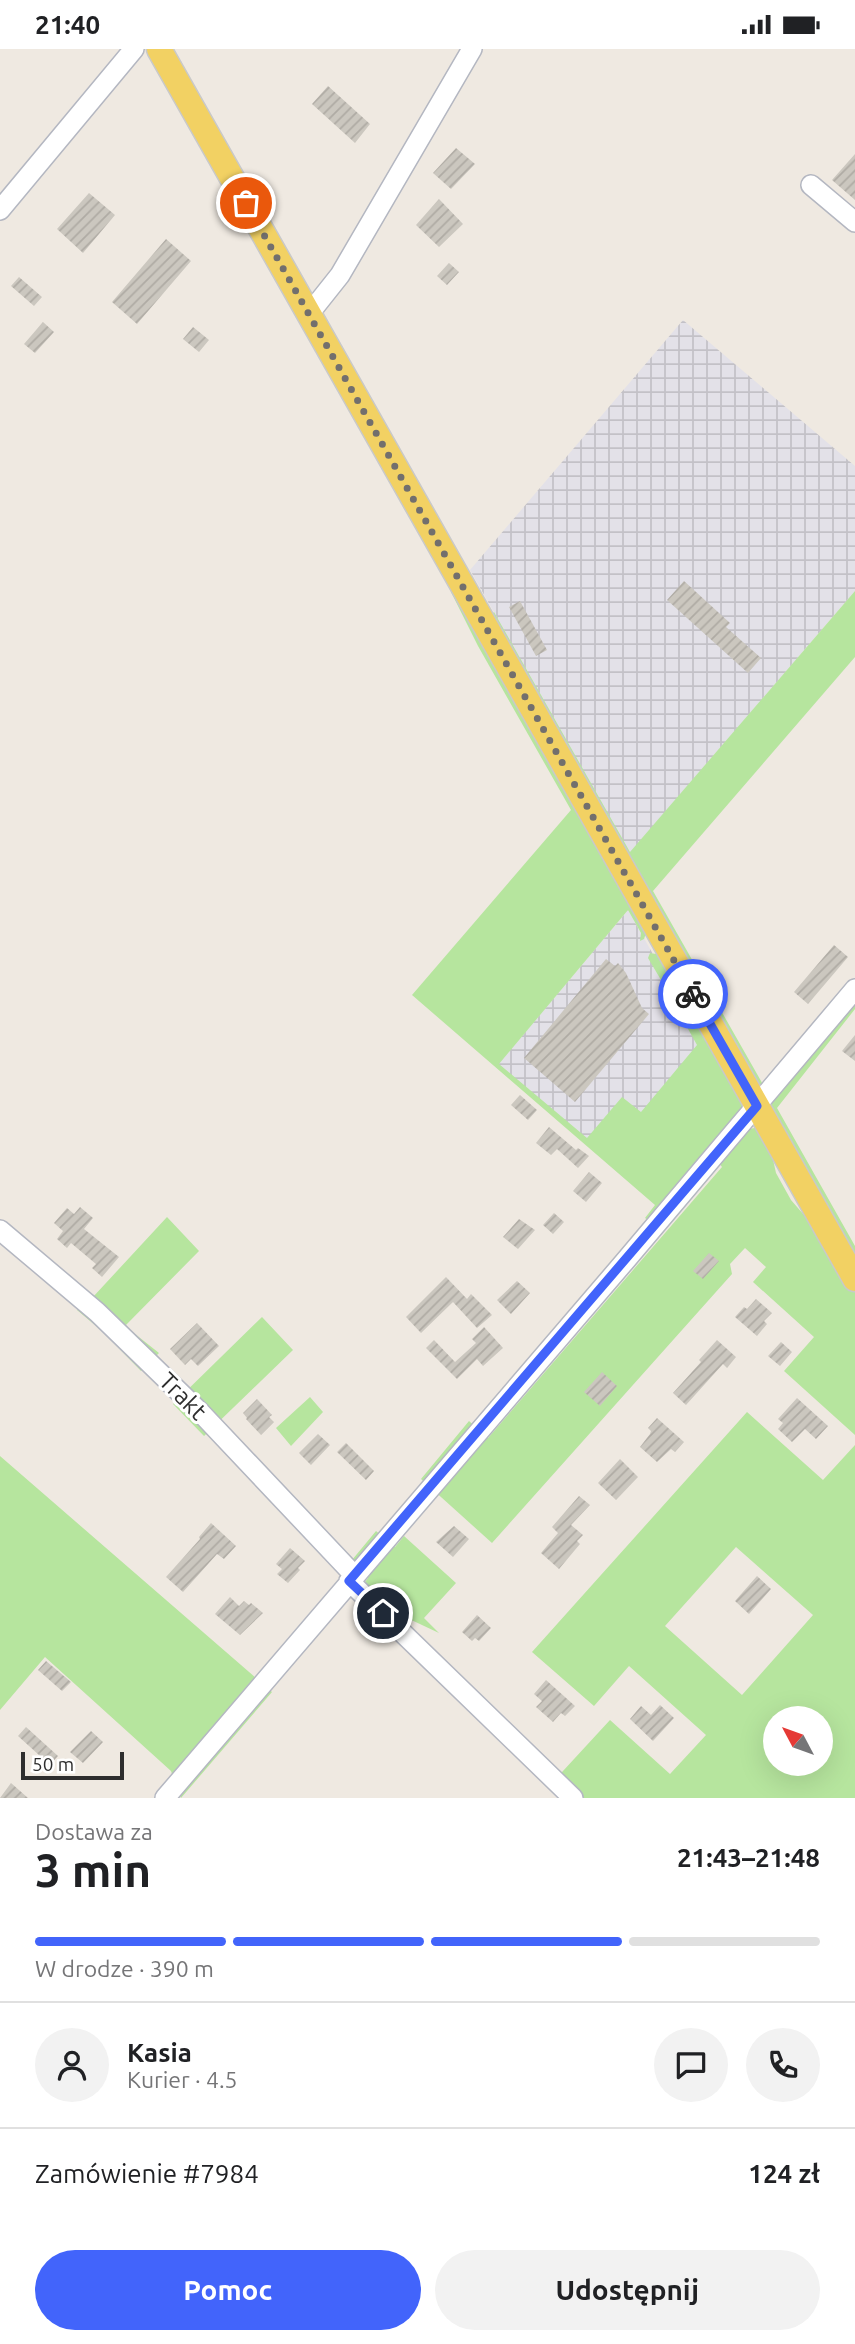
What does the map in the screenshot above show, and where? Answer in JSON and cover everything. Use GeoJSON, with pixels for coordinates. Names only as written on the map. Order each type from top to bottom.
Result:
{"type":"FeatureCollection","features":[{"type":"Feature","properties":{"kind":"main road"},"geometry":{"type":"LineString","coordinates":[[159,49],[855,1279]]}},
{"type":"Feature","properties":{"kind":"street"},"geometry":{"type":"LineString","coordinates":[[0,210],[134,49]]}},
{"type":"Feature","properties":{"kind":"street"},"geometry":{"type":"LineString","coordinates":[[309,314],[340,275],[472,49]]}},
{"type":"Feature","properties":{"kind":"street"},"geometry":{"type":"LineString","coordinates":[[811,185],[855,222]]}},
{"type":"Feature","properties":{"kind":"street"},"geometry":{"type":"LineString","coordinates":[[164,1798],[855,991]]}},
{"type":"Feature","properties":{"kind":"street","name":"Trakt"},"geometry":{"type":"LineString","coordinates":[[0,1230],[97,1312],[192,1404],[352,1578],[573,1798]]}},
{"type":"Feature","properties":{"kind":"shaded area"},"geometry":{"type":"Polygon","coordinates":[[[683,320],[855,466],[855,591],[630,853],[470,570],[683,320]]]}},
{"type":"Feature","properties":{"kind":"shaded area"},"geometry":{"type":"Polygon","coordinates":[[[628,910],[740,1108],[656,1205],[496,1067],[628,910]]]}},
{"type":"Feature","properties":{"kind":"green space"},"geometry":{"type":"Polygon","coordinates":[[[455,586],[647,930],[644,939],[640,941],[641,933],[628,910],[499,1064],[587,1138],[622,1097],[641,1112],[697,1045],[673,1002],[678,999],[666,977],[661,980],[648,958],[650,953],[662,955],[747,1106],[648,1220],[645,1218],[655,1205],[412,995],[571,810],[478,646],[451,592],[455,586]]]}},
{"type":"Feature","properties":{"kind":"green space"},"geometry":{"type":"Polygon","coordinates":[[[855,591],[855,657],[653,891],[765,1088],[761,1089],[490,616],[494,612],[630,852],[855,591]]]}},
{"type":"Feature","properties":{"kind":"green space"},"geometry":{"type":"Polygon","coordinates":[[[855,1003],[855,1009],[777,1108],[855,1246],[855,1266],[769,1105],[855,1003]]]}},
{"type":"Feature","properties":{"kind":"green space"},"geometry":{"type":"Polygon","coordinates":[[[760,1127],[768,1137],[776,1173],[791,1200],[824,1238],[855,1292],[855,1435],[784,1371],[814,1337],[753,1282],[766,1267],[745,1248],[730,1264],[732,1274],[492,1543],[421,1479],[469,1421],[488,1438],[722,1167],[718,1162],[749,1129],[760,1127]]]}},
{"type":"Feature","properties":{"kind":"green space"},"geometry":{"type":"Polygon","coordinates":[[[167,1217],[199,1251],[125,1326],[159,1353],[141,1371],[77,1310],[93,1297],[167,1217]]]}},
{"type":"Feature","properties":{"kind":"green space"},"geometry":{"type":"Polygon","coordinates":[[[262,1317],[293,1350],[204,1436],[173,1404],[262,1317]]]}},
{"type":"Feature","properties":{"kind":"green space"},"geometry":{"type":"Polygon","coordinates":[[[310,1397],[323,1412],[291,1446],[276,1428],[310,1397]]]}},
{"type":"Feature","properties":{"kind":"green space"},"geometry":{"type":"Polygon","coordinates":[[[747,1412],[823,1480],[855,1445],[855,1798],[565,1798],[551,1784],[610,1720],[670,1774],[706,1735],[629,1666],[594,1706],[532,1652],[747,1412]],[[736,1547],[665,1626],[742,1695],[813,1615],[736,1547]]]}},
{"type":"Feature","properties":{"kind":"green space"},"geometry":{"type":"Polygon","coordinates":[[[0,1456],[272,1692],[181,1798],[171,1771],[45,1657],[0,1710],[0,1456]]]}},
{"type":"Feature","properties":{"kind":"green space"},"geometry":{"type":"Polygon","coordinates":[[[376,1531],[395,1547],[404,1536],[456,1583],[424,1618],[439,1633],[356,1594],[368,1578],[352,1560],[376,1531]]]}},
{"type":"Feature","properties":{"kind":"building"},"geometry":{"type":"Polygon","coordinates":[[[328,86],[370,124],[355,143],[312,104],[328,86]]]}},
{"type":"Feature","properties":{"kind":"building"},"geometry":{"type":"Polygon","coordinates":[[[456,148],[475,164],[451,189],[433,173],[456,148]]]}},
{"type":"Feature","properties":{"kind":"building"},"geometry":{"type":"Polygon","coordinates":[[[855,154],[855,200],[832,180],[855,154]]]}},
{"type":"Feature","properties":{"kind":"building"},"geometry":{"type":"Polygon","coordinates":[[[89,193],[115,215],[83,253],[57,229],[89,193]]]}},
{"type":"Feature","properties":{"kind":"building"},"geometry":{"type":"Polygon","coordinates":[[[439,199],[463,224],[439,247],[416,225],[439,199]]]}},
{"type":"Feature","properties":{"kind":"building"},"geometry":{"type":"Polygon","coordinates":[[[166,239],[191,261],[137,324],[112,302],[166,239]]]}},
{"type":"Feature","properties":{"kind":"building"},"geometry":{"type":"Polygon","coordinates":[[[449,263],[459,272],[447,285],[437,276],[449,263]]]}},
{"type":"Feature","properties":{"kind":"building"},"geometry":{"type":"Polygon","coordinates":[[[19,277],[42,297],[34,306],[11,286],[19,277]]]}},
{"type":"Feature","properties":{"kind":"building"},"geometry":{"type":"Polygon","coordinates":[[[43,322],[54,332],[35,353],[24,344],[43,322]]]}},
{"type":"Feature","properties":{"kind":"building"},"geometry":{"type":"Polygon","coordinates":[[[193,327],[209,340],[199,352],[183,339],[193,327]]]}},
{"type":"Feature","properties":{"kind":"building"},"geometry":{"type":"Polygon","coordinates":[[[684,581],[730,623],[726,627],[761,658],[748,673],[667,600],[684,581]]]}},
{"type":"Feature","properties":{"kind":"building"},"geometry":{"type":"Polygon","coordinates":[[[520,601],[547,650],[536,656],[509,607],[520,601]]]}},
{"type":"Feature","properties":{"kind":"building"},"geometry":{"type":"Polygon","coordinates":[[[834,945],[848,957],[808,1004],[794,992],[834,945]]]}},
{"type":"Feature","properties":{"kind":"building"},"geometry":{"type":"Polygon","coordinates":[[[606,959],[615,966],[618,963],[626,973],[642,1008],[649,1014],[575,1102],[524,1058],[606,959]]]}},
{"type":"Feature","properties":{"kind":"building"},"geometry":{"type":"Polygon","coordinates":[[[855,1035],[855,1061],[842,1051],[855,1035]]]}},
{"type":"Feature","properties":{"kind":"building"},"geometry":{"type":"Polygon","coordinates":[[[520,1095],[537,1110],[528,1120],[511,1105],[520,1095]]]}},
{"type":"Feature","properties":{"kind":"building"},"geometry":{"type":"Polygon","coordinates":[[[549,1127],[576,1150],[578,1148],[589,1156],[578,1168],[557,1149],[551,1155],[536,1143],[549,1127]]]}},
{"type":"Feature","properties":{"kind":"building"},"geometry":{"type":"Polygon","coordinates":[[[589,1172],[602,1183],[586,1202],[573,1191],[589,1172]]]}},
{"type":"Feature","properties":{"kind":"building"},"geometry":{"type":"Polygon","coordinates":[[[80,1207],[93,1218],[84,1229],[119,1257],[102,1277],[92,1268],[96,1264],[71,1243],[67,1248],[57,1239],[63,1231],[54,1223],[67,1208],[74,1214],[80,1207]]]}},
{"type":"Feature","properties":{"kind":"building"},"geometry":{"type":"Polygon","coordinates":[[[554,1213],[564,1222],[553,1234],[543,1225],[554,1213]]]}},
{"type":"Feature","properties":{"kind":"building"},"geometry":{"type":"Polygon","coordinates":[[[519,1219],[535,1230],[518,1249],[503,1237],[519,1219]]]}},
{"type":"Feature","properties":{"kind":"building"},"geometry":{"type":"Polygon","coordinates":[[[709,1253],[719,1261],[703,1279],[693,1271],[709,1253]]]}},
{"type":"Feature","properties":{"kind":"building"},"geometry":{"type":"Polygon","coordinates":[[[446,1277],[467,1299],[471,1294],[492,1315],[477,1328],[453,1302],[421,1333],[406,1317],[446,1277]]]}},
{"type":"Feature","properties":{"kind":"building"},"geometry":{"type":"Polygon","coordinates":[[[517,1281],[530,1293],[511,1314],[497,1300],[517,1281]]]}},
{"type":"Feature","properties":{"kind":"building"},"geometry":{"type":"Polygon","coordinates":[[[756,1299],[772,1313],[764,1321],[767,1324],[757,1336],[735,1317],[756,1299]]]}},
{"type":"Feature","properties":{"kind":"building"},"geometry":{"type":"Polygon","coordinates":[[[197,1323],[219,1346],[198,1366],[191,1359],[185,1365],[170,1349],[197,1323]]]}},
{"type":"Feature","properties":{"kind":"building"},"geometry":{"type":"Polygon","coordinates":[[[484,1327],[503,1348],[483,1366],[477,1359],[457,1379],[426,1348],[434,1340],[455,1362],[476,1343],[472,1339],[484,1327]]]}},
{"type":"Feature","properties":{"kind":"building"},"geometry":{"type":"Polygon","coordinates":[[[717,1340],[736,1357],[727,1368],[723,1364],[686,1405],[673,1393],[717,1340]]]}},
{"type":"Feature","properties":{"kind":"building"},"geometry":{"type":"Polygon","coordinates":[[[781,1342],[792,1352],[780,1366],[768,1356],[781,1342]]]}},
{"type":"Feature","properties":{"kind":"building"},"geometry":{"type":"Polygon","coordinates":[[[602,1372],[617,1386],[600,1406],[584,1392],[602,1372]]]}},
{"type":"Feature","properties":{"kind":"building"},"geometry":{"type":"Polygon","coordinates":[[[797,1398],[828,1426],[816,1439],[805,1429],[792,1442],[778,1429],[783,1423],[778,1419],[797,1398]]]}},
{"type":"Feature","properties":{"kind":"building"},"geometry":{"type":"Polygon","coordinates":[[[257,1399],[272,1415],[269,1417],[274,1422],[261,1435],[243,1413],[257,1399]]]}},
{"type":"Feature","properties":{"kind":"building"},"geometry":{"type":"Polygon","coordinates":[[[657,1418],[684,1442],[675,1452],[671,1449],[657,1462],[640,1447],[650,1434],[648,1428],[657,1418]]]}},
{"type":"Feature","properties":{"kind":"building"},"geometry":{"type":"Polygon","coordinates":[[[318,1434],[330,1445],[311,1465],[299,1453],[318,1434]]]}},
{"type":"Feature","properties":{"kind":"building"},"geometry":{"type":"Polygon","coordinates":[[[346,1443],[374,1471],[366,1480],[337,1452],[346,1443]]]}},
{"type":"Feature","properties":{"kind":"building"},"geometry":{"type":"Polygon","coordinates":[[[620,1459],[638,1477],[616,1500],[598,1483],[620,1459]]]}},
{"type":"Feature","properties":{"kind":"building"},"geometry":{"type":"Polygon","coordinates":[[[579,1496],[590,1505],[571,1525],[583,1535],[577,1541],[580,1544],[559,1569],[541,1553],[558,1533],[552,1527],[579,1496]]]}},
{"type":"Feature","properties":{"kind":"building"},"geometry":{"type":"Polygon","coordinates":[[[211,1523],[236,1546],[224,1559],[217,1554],[183,1592],[166,1577],[211,1523]]]}},
{"type":"Feature","properties":{"kind":"building"},"geometry":{"type":"Polygon","coordinates":[[[454,1526],[469,1539],[453,1557],[436,1542],[454,1526]]]}},
{"type":"Feature","properties":{"kind":"building"},"geometry":{"type":"Polygon","coordinates":[[[290,1548],[305,1561],[288,1583],[277,1574],[282,1569],[276,1564],[290,1548]]]}},
{"type":"Feature","properties":{"kind":"building"},"geometry":{"type":"Polygon","coordinates":[[[757,1576],[771,1589],[749,1614],[735,1601],[757,1576]]]}},
{"type":"Feature","properties":{"kind":"building"},"geometry":{"type":"Polygon","coordinates":[[[230,1597],[239,1606],[244,1601],[249,1605],[251,1603],[263,1613],[240,1635],[215,1614],[230,1597]]]}},
{"type":"Feature","properties":{"kind":"building"},"geometry":{"type":"Polygon","coordinates":[[[477,1615],[491,1628],[479,1641],[475,1638],[472,1641],[462,1632],[477,1615]]]}},
{"type":"Feature","properties":{"kind":"building"},"geometry":{"type":"Polygon","coordinates":[[[46,1661],[71,1682],[62,1691],[38,1670],[46,1661]]]}},
{"type":"Feature","properties":{"kind":"building"},"geometry":{"type":"Polygon","coordinates":[[[546,1680],[575,1706],[565,1716],[561,1713],[553,1722],[536,1707],[542,1701],[534,1694],[546,1680]]]}},
{"type":"Feature","properties":{"kind":"building"},"geometry":{"type":"Polygon","coordinates":[[[660,1705],[674,1718],[653,1741],[630,1719],[641,1706],[651,1715],[660,1705]]]}},
{"type":"Feature","properties":{"kind":"building"},"geometry":{"type":"Polygon","coordinates":[[[26,1727],[58,1756],[50,1765],[18,1736],[26,1727]]]}},
{"type":"Feature","properties":{"kind":"building"},"geometry":{"type":"Polygon","coordinates":[[[91,1731],[103,1742],[83,1763],[70,1752],[91,1731]]]}},
{"type":"Feature","properties":{"kind":"building"},"geometry":{"type":"Polygon","coordinates":[[[11,1783],[28,1798],[0,1798],[11,1783]]]}},
{"type":"Feature","properties":{"kind":"way so far"},"geometry":{"type":"LineString","coordinates":[[246,203],[693,994]]}},
{"type":"Feature","properties":{"kind":"route"},"geometry":{"type":"LineString","coordinates":[[383,1613],[349,1581],[757,1106],[693,994]]}}]}
